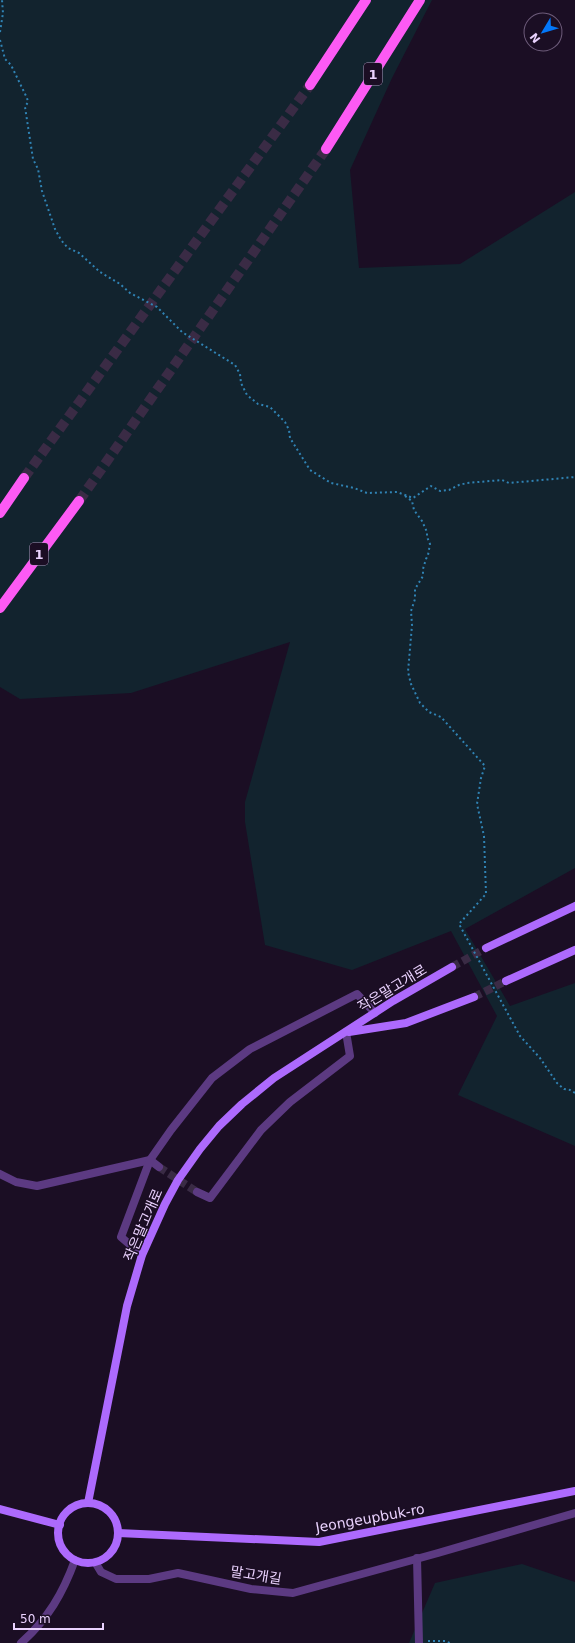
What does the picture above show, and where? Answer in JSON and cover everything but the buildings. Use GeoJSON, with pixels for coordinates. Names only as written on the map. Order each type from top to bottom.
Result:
{"type":"FeatureCollection","features":[{"type":"Feature","properties":{"kind":"main road"},"geometry":{"type":"LineString","coordinates":[[310,85],[366,0]]}},
{"type":"Feature","properties":{"kind":"main road","name":"1"},"geometry":{"type":"LineString","coordinates":[[326,149],[420,0]]}},
{"type":"Feature","properties":{"kind":"main road"},"geometry":{"type":"LineString","coordinates":[[0,513],[24,478]]}},
{"type":"Feature","properties":{"kind":"main road","name":"1"},"geometry":{"type":"LineString","coordinates":[[0,608],[79,501]]}},
{"type":"Feature","properties":{"kind":"street"},"geometry":{"type":"LineString","coordinates":[[486,948],[575,906]]}},
{"type":"Feature","properties":{"kind":"street"},"geometry":{"type":"LineString","coordinates":[[506,982],[575,950]]}},
{"type":"Feature","properties":{"kind":"street","name":"작은말고개로"},"geometry":{"type":"LineString","coordinates":[[88,1503],[127,1306],[142,1255],[165,1204],[178,1180],[200,1149],[219,1126],[242,1104],[274,1078],[393,1001],[452,967]]}},
{"type":"Feature","properties":{"kind":"street"},"geometry":{"type":"LineString","coordinates":[[142,1255],[120,1237],[150,1160],[171,1130],[212,1078],[250,1049],[356,994],[375,1013]]}},
{"type":"Feature","properties":{"kind":"street","name":"작은말고개로"},"geometry":{"type":"LineString","coordinates":[[346,1032],[406,1023],[474,996]]}},
{"type":"Feature","properties":{"kind":"street"},"geometry":{"type":"LineString","coordinates":[[197,1192],[210,1198],[260,1130],[290,1102],[350,1056],[346,1032]]}},
{"type":"Feature","properties":{"kind":"street"},"geometry":{"type":"LineString","coordinates":[[150,1160],[159,1167]]}},
{"type":"Feature","properties":{"kind":"street"},"geometry":{"type":"LineString","coordinates":[[0,1174],[16,1182],[37,1186],[150,1160]]}},
{"type":"Feature","properties":{"kind":"street","name":"Jeongeupbuk-ro"},"geometry":{"type":"LineString","coordinates":[[118,1533],[319,1542],[575,1491]]}},
{"type":"Feature","properties":{"kind":"street"},"geometry":{"type":"LineString","coordinates":[[88,1503],[105,1509],[112,1515],[117,1524],[118,1533],[117,1542],[112,1552],[105,1558],[95,1562],[85,1563],[75,1560],[67,1554],[61,1545],[59,1535],[60,1525],[70,1510],[78,1505],[88,1503]]}},
{"type":"Feature","properties":{"kind":"street"},"geometry":{"type":"LineString","coordinates":[[0,1509],[60,1525]]}},
{"type":"Feature","properties":{"kind":"street","name":"말고개길"},"geometry":{"type":"LineString","coordinates":[[95,1562],[101,1572],[116,1579],[150,1579],[178,1573],[250,1589],[293,1593],[575,1513]]}},
{"type":"Feature","properties":{"kind":"street"},"geometry":{"type":"LineString","coordinates":[[417,1558],[419,1642]]}},
{"type":"Feature","properties":{"kind":"street"},"geometry":{"type":"LineString","coordinates":[[22,1643],[36,1630],[50,1611],[65,1586],[75,1560]]}},
{"type":"Feature","properties":{"kind":"path"},"geometry":{"type":"LineString","coordinates":[[0,32],[3,12],[2,0]]}},
{"type":"Feature","properties":{"kind":"path"},"geometry":{"type":"LineString","coordinates":[[0,40],[5,59],[12,65],[27,98],[28,102],[25,107],[33,160],[38,169],[42,191],[55,229],[61,240],[68,248],[79,253],[100,272],[120,284],[130,293],[157,308],[182,332],[235,365],[240,374],[241,383],[248,395],[258,404],[270,407],[285,422],[289,430],[290,438],[310,470],[331,483],[354,488],[367,493],[385,494],[392,492],[413,498],[426,491],[431,486],[440,491],[450,490],[458,485],[466,483],[502,480],[509,483],[575,478]]}},
{"type":"Feature","properties":{"kind":"path"},"geometry":{"type":"LineString","coordinates":[[404,495],[412,502],[414,510],[422,521],[427,532],[427,537],[430,544],[423,569],[423,576],[415,589],[415,599],[411,611],[412,625],[408,672],[411,684],[420,704],[429,712],[441,717],[486,766],[481,778],[477,804],[484,836],[486,894],[459,924],[520,1036],[540,1058],[557,1082],[564,1089],[575,1093]]}},
{"type":"Feature","properties":{"kind":"path"},"geometry":{"type":"LineString","coordinates":[[419,1642],[445,1641],[450,1643]]}},
{"type":"Feature","properties":{"kind":"shaded area"},"geometry":{"type":"Polygon","coordinates":[[[0,0],[432,0],[392,78],[350,170],[359,268],[460,264],[575,192],[575,868],[465,929],[510,1006],[575,983],[575,1146],[458,1095],[497,1016],[451,931],[352,970],[265,945],[245,822],[245,802],[290,642],[131,693],[20,699],[0,687],[0,0]]]}},
{"type":"Feature","properties":{"kind":"shaded area"},"geometry":{"type":"Polygon","coordinates":[[[522,1564],[575,1582],[575,1643],[409,1643],[435,1583],[522,1564]]]}},
{"type":"Feature","properties":{"kind":"tunnel"},"geometry":{"type":"LineString","coordinates":[[24,478],[310,85]]}},
{"type":"Feature","properties":{"kind":"tunnel"},"geometry":{"type":"LineString","coordinates":[[79,501],[326,149]]}},
{"type":"Feature","properties":{"kind":"tunnel"},"geometry":{"type":"LineString","coordinates":[[452,967],[486,948]]}},
{"type":"Feature","properties":{"kind":"tunnel"},"geometry":{"type":"LineString","coordinates":[[474,997],[506,981]]}},
{"type":"Feature","properties":{"kind":"tunnel"},"geometry":{"type":"LineString","coordinates":[[159,1167],[197,1192]]}}]}
